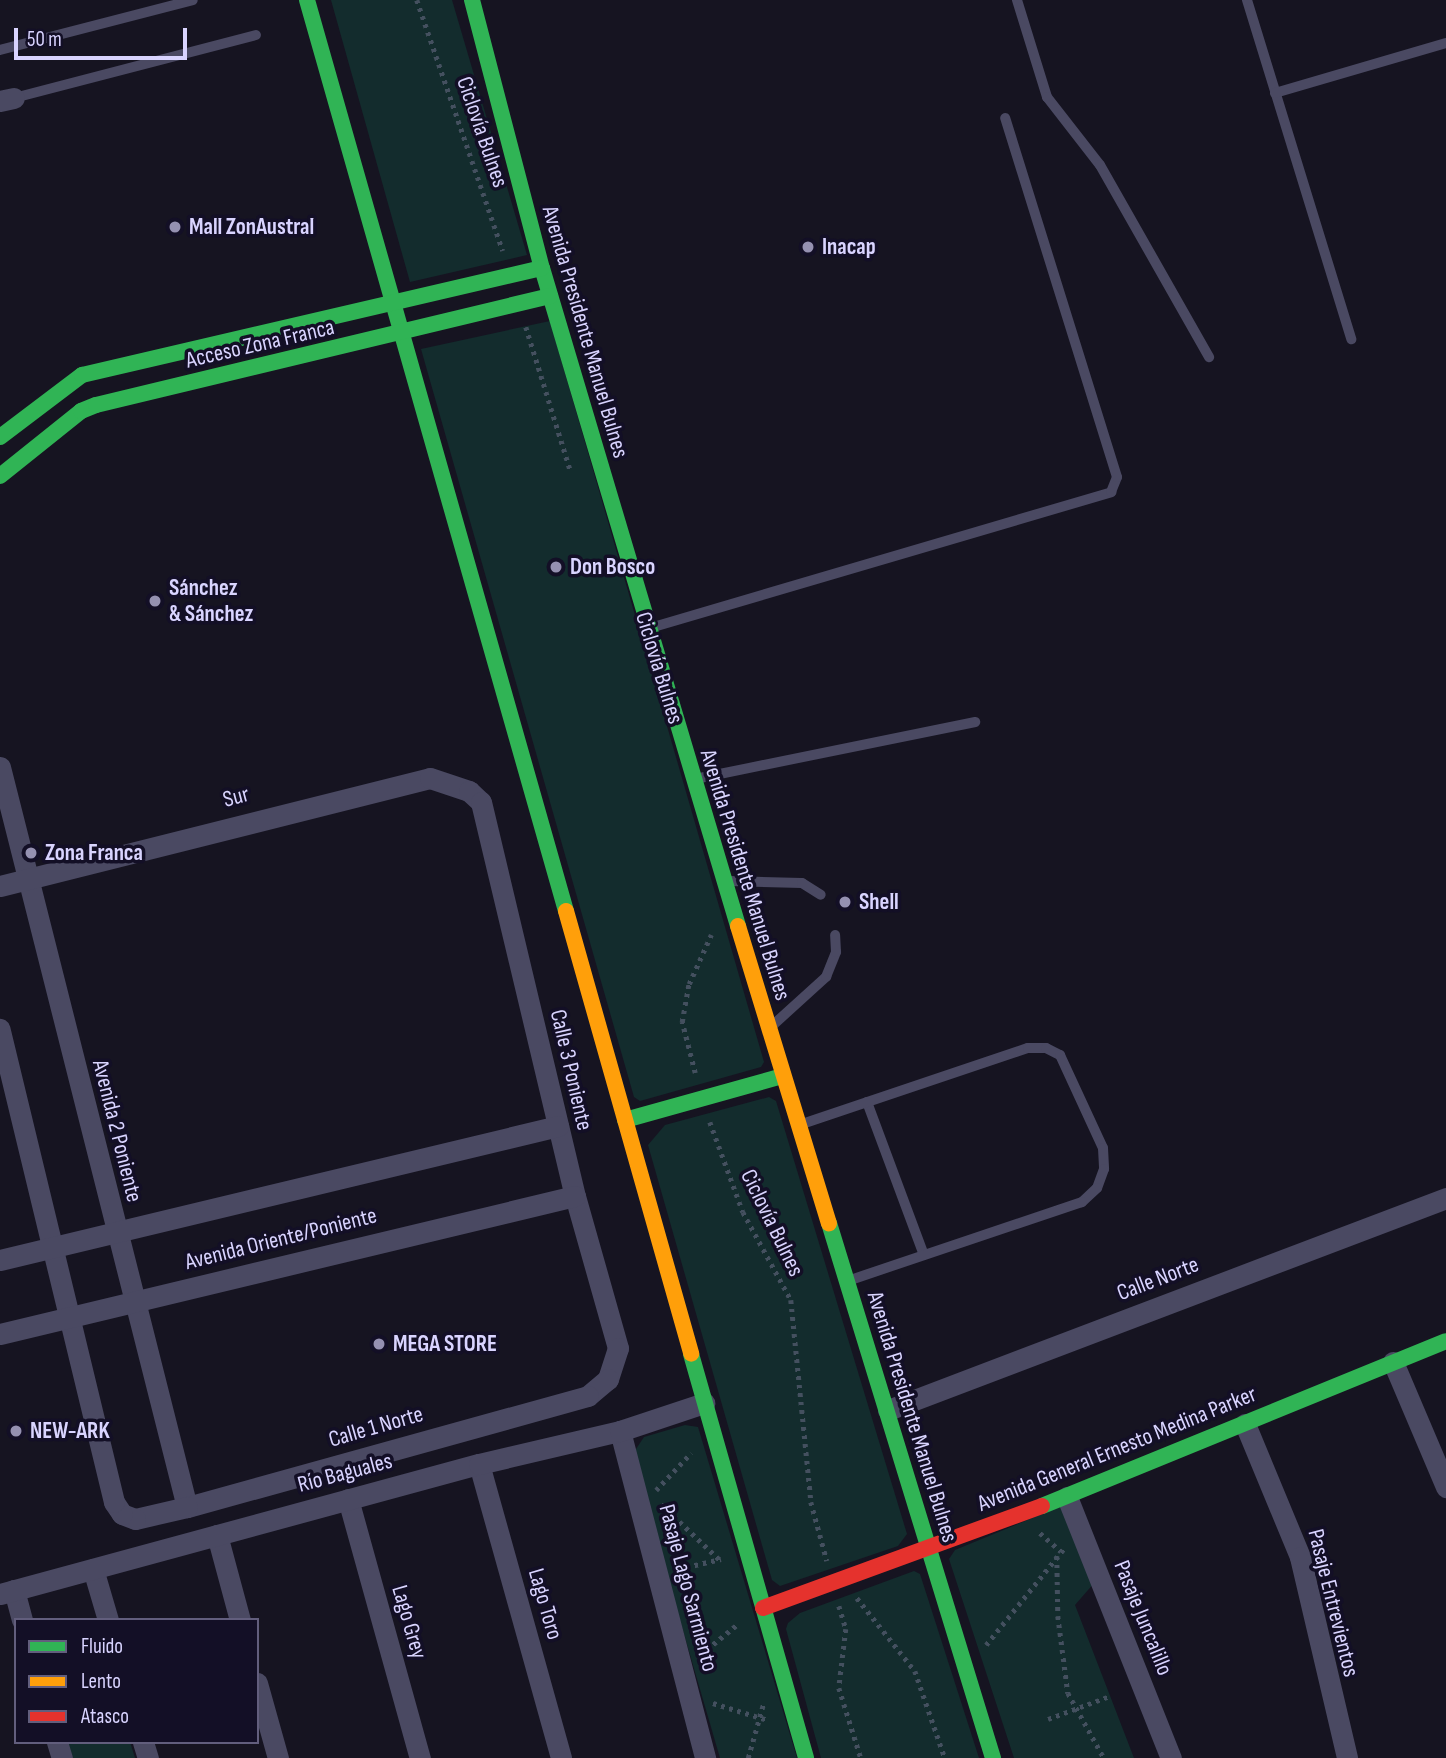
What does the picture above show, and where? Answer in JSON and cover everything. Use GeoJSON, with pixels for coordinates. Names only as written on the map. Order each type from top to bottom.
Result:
{"type":"FeatureCollection","features":[{"type":"Feature","properties":{"kind":"main road"},"geometry":{"type":"LineString","coordinates":[[307,0],[806,1758]]}},
{"type":"Feature","properties":{"kind":"main road","name":"Avenida Presidente Manuel Bulnes"},"geometry":{"type":"LineString","coordinates":[[472,0],[542,268],[647,629],[993,1758]]}},
{"type":"Feature","properties":{"kind":"main road","name":"Acceso Zona Franca"},"geometry":{"type":"LineString","coordinates":[[0,437],[82,375],[393,300],[542,268]]}},
{"type":"Feature","properties":{"kind":"main road","name":"Acceso Zona Franca"},"geometry":{"type":"LineString","coordinates":[[0,476],[81,411],[96,405],[401,335],[550,296]]}},
{"type":"Feature","properties":{"kind":"main road"},"geometry":{"type":"LineString","coordinates":[[625,1120],[783,1076]]}},
{"type":"Feature","properties":{"kind":"main road","name":"Avenida General Ernesto Medina Parker"},"geometry":{"type":"LineString","coordinates":[[763,1608],[1067,1497],[1446,1341]]}},
{"type":"Feature","properties":{"kind":"street","name":"Avenida 2 Poniente"},"geometry":{"type":"LineString","coordinates":[[0,767],[115,1232],[187,1507]]}},
{"type":"Feature","properties":{"kind":"street","name":"Sur"},"geometry":{"type":"LineString","coordinates":[[0,886],[430,778],[456,784],[481,802]]}},
{"type":"Feature","properties":{"kind":"street","name":"Calle 3 Poniente"},"geometry":{"type":"LineString","coordinates":[[481,802],[575,1196],[618,1348]]}},
{"type":"Feature","properties":{"kind":"street"},"geometry":{"type":"LineString","coordinates":[[0,1029],[71,1317]]}},
{"type":"Feature","properties":{"kind":"street","name":"Avenida Oriente/Poniente"},"geometry":{"type":"LineString","coordinates":[[0,1260],[558,1126]]}},
{"type":"Feature","properties":{"kind":"street","name":"Avenida Oriente/Poniente"},"geometry":{"type":"LineString","coordinates":[[0,1334],[575,1196]]}},
{"type":"Feature","properties":{"kind":"street","name":"Calle Norte"},"geometry":{"type":"LineString","coordinates":[[888,1410],[1446,1198]]}},
{"type":"Feature","properties":{"kind":"street","name":"Calle 1 Norte"},"geometry":{"type":"LineString","coordinates":[[71,1317],[114,1502],[122,1514],[135,1519],[187,1507],[588,1395],[608,1379],[618,1348]]}},
{"type":"Feature","properties":{"kind":"street"},"geometry":{"type":"LineString","coordinates":[[1393,1362],[1446,1487]]}},
{"type":"Feature","properties":{"kind":"street","name":"Río Baguales"},"geometry":{"type":"LineString","coordinates":[[7,1592],[479,1464],[620,1431],[704,1403]]}},
{"type":"Feature","properties":{"kind":"street","name":"Pasaje Entrevientos"},"geometry":{"type":"LineString","coordinates":[[1245,1424],[1300,1557],[1347,1758]]}},
{"type":"Feature","properties":{"kind":"street","name":"Pasaje Lago Sarmiento"},"geometry":{"type":"LineString","coordinates":[[620,1431],[705,1758]]}},
{"type":"Feature","properties":{"kind":"street","name":"Lago Toro"},"geometry":{"type":"LineString","coordinates":[[479,1464],[561,1758]]}},
{"type":"Feature","properties":{"kind":"street","name":"Pasaje Juncalillo"},"geometry":{"type":"LineString","coordinates":[[1067,1497],[1171,1758]]}},
{"type":"Feature","properties":{"kind":"street","name":"Lago Grey"},"geometry":{"type":"LineString","coordinates":[[348,1499],[420,1758]]}},
{"type":"Feature","properties":{"kind":"street"},"geometry":{"type":"LineString","coordinates":[[217,1535],[239,1618]]}},
{"type":"Feature","properties":{"kind":"street"},"geometry":{"type":"LineString","coordinates":[[93,1569],[107,1618]]}},
{"type":"Feature","properties":{"kind":"street"},"geometry":{"type":"LineString","coordinates":[[7,1592],[21,1618]]}},
{"type":"Feature","properties":{"kind":"street"},"geometry":{"type":"LineString","coordinates":[[259,1690],[278,1758]]}},
{"type":"Feature","properties":{"kind":"lane"},"geometry":{"type":"LineString","coordinates":[[0,50],[193,0]]}},
{"type":"Feature","properties":{"kind":"lane"},"geometry":{"type":"LineString","coordinates":[[1017,0],[1047,97],[1100,166],[1209,357]]}},
{"type":"Feature","properties":{"kind":"lane"},"geometry":{"type":"LineString","coordinates":[[1247,0],[1351,339]]}},
{"type":"Feature","properties":{"kind":"lane"},"geometry":{"type":"LineString","coordinates":[[7,99],[256,35]]}},
{"type":"Feature","properties":{"kind":"lane"},"geometry":{"type":"LineString","coordinates":[[1275,93],[1446,43]]}},
{"type":"Feature","properties":{"kind":"lane"},"geometry":{"type":"LineString","coordinates":[[647,629],[1111,492],[1117,477],[1005,118]]}},
{"type":"Feature","properties":{"kind":"lane"},"geometry":{"type":"LineString","coordinates":[[693,780],[975,722]]}},
{"type":"Feature","properties":{"kind":"lane"},"geometry":{"type":"LineString","coordinates":[[724,881],[802,883],[821,895]]}},
{"type":"Feature","properties":{"kind":"lane"},"geometry":{"type":"LineString","coordinates":[[769,1030],[826,977],[836,952],[835,934]]}},
{"type":"Feature","properties":{"kind":"lane"},"geometry":{"type":"LineString","coordinates":[[798,1125],[1028,1048],[1046,1048],[1060,1055],[1103,1148],[1104,1169],[1097,1188],[1082,1202],[847,1281]]}},
{"type":"Feature","properties":{"kind":"lane"},"geometry":{"type":"LineString","coordinates":[[867,1102],[924,1255]]}},
{"type":"Feature","properties":{"kind":"path","name":"Ciclovía Bulnes"},"geometry":{"type":"LineString","coordinates":[[416,0],[510,276]]}},
{"type":"Feature","properties":{"kind":"path"},"geometry":{"type":"LineString","coordinates":[[519,304],[568,468],[577,478]]}},
{"type":"Feature","properties":{"kind":"path","name":"Ciclovía Bulnes"},"geometry":{"type":"LineString","coordinates":[[712,928],[689,984],[682,1022],[703,1099],[743,1212],[790,1300],[811,1502],[846,1629],[839,1688],[861,1758]]}},
{"type":"Feature","properties":{"kind":"path"},"geometry":{"type":"LineString","coordinates":[[701,1442],[651,1494],[729,1567]]}},
{"type":"Feature","properties":{"kind":"path"},"geometry":{"type":"LineString","coordinates":[[984,1647],[1071,1540]]}},
{"type":"Feature","properties":{"kind":"path"},"geometry":{"type":"LineString","coordinates":[[1057,1556],[1061,1652],[1075,1709],[1104,1758]]}},
{"type":"Feature","properties":{"kind":"path"},"geometry":{"type":"LineString","coordinates":[[657,1573],[732,1557]]}},
{"type":"Feature","properties":{"kind":"path"},"geometry":{"type":"LineString","coordinates":[[849,1578],[857,1598],[908,1659],[946,1758]]}},
{"type":"Feature","properties":{"kind":"path"},"geometry":{"type":"LineString","coordinates":[[827,1608],[870,1593]]}},
{"type":"Feature","properties":{"kind":"path"},"geometry":{"type":"LineString","coordinates":[[682,1671],[748,1615]]}},
{"type":"Feature","properties":{"kind":"path"},"geometry":{"type":"LineString","coordinates":[[688,1694],[773,1721]]}},
{"type":"Feature","properties":{"kind":"path"},"geometry":{"type":"LineString","coordinates":[[748,1758],[758,1718],[769,1695]]}},
{"type":"Feature","properties":{"kind":"path"},"geometry":{"type":"LineString","coordinates":[[1048,1719],[1110,1696]]}},
{"type":"Feature","properties":{"kind":"green space"},"geometry":{"type":"Polygon","coordinates":[[[331,0],[452,0],[527,255],[410,282],[331,0]]]}},
{"type":"Feature","properties":{"kind":"green space"},"geometry":{"type":"Polygon","coordinates":[[[550,321],[764,1062],[761,1067],[640,1101],[634,1097],[421,349],[550,321]]]}},
{"type":"Feature","properties":{"kind":"green space"},"geometry":{"type":"Polygon","coordinates":[[[769,1097],[776,1101],[907,1534],[898,1546],[780,1586],[772,1580],[648,1145],[665,1125],[769,1097]]]}},
{"type":"Feature","properties":{"kind":"green space"},"geometry":{"type":"Polygon","coordinates":[[[685,1425],[698,1427],[797,1758],[720,1758],[632,1455],[644,1437],[685,1425]]]}},
{"type":"Feature","properties":{"kind":"green space"},"geometry":{"type":"Polygon","coordinates":[[[1064,1505],[1095,1582],[1075,1605],[1134,1758],[1014,1758],[949,1559],[955,1550],[1064,1505]]]}},
{"type":"Feature","properties":{"kind":"green space"},"geometry":{"type":"Polygon","coordinates":[[[914,1571],[920,1574],[979,1758],[821,1758],[786,1629],[788,1623],[800,1613],[914,1571]]]}},
{"type":"Feature","properties":{"kind":"green space"},"geometry":{"type":"Polygon","coordinates":[[[69,1744],[131,1744],[135,1758],[73,1758],[69,1744]]]}},
{"type":"Feature","properties":{"kind":"traffic: fast"},"geometry":{"type":"LineString","coordinates":[[307,0],[566,911]]}},
{"type":"Feature","properties":{"kind":"traffic: fast"},"geometry":{"type":"LineString","coordinates":[[472,0],[542,268],[738,926]]}},
{"type":"Feature","properties":{"kind":"traffic: fast"},"geometry":{"type":"LineString","coordinates":[[0,437],[82,375],[542,268]]}},
{"type":"Feature","properties":{"kind":"traffic: fast"},"geometry":{"type":"LineString","coordinates":[[0,476],[81,411],[96,405],[550,296]]}},
{"type":"Feature","properties":{"kind":"traffic: fast"},"geometry":{"type":"LineString","coordinates":[[625,1120],[783,1076]]}},
{"type":"Feature","properties":{"kind":"traffic: fast"},"geometry":{"type":"LineString","coordinates":[[829,1223],[993,1758]]}},
{"type":"Feature","properties":{"kind":"traffic: fast"},"geometry":{"type":"LineString","coordinates":[[1042,1506],[1446,1341]]}},
{"type":"Feature","properties":{"kind":"traffic: fast"},"geometry":{"type":"LineString","coordinates":[[691,1354],[806,1758]]}},
{"type":"Feature","properties":{"kind":"traffic: slow"},"geometry":{"type":"LineString","coordinates":[[566,911],[691,1354]]}},
{"type":"Feature","properties":{"kind":"traffic: slow"},"geometry":{"type":"LineString","coordinates":[[738,926],[829,1223]]}},
{"type":"Feature","properties":{"kind":"traffic: jam"},"geometry":{"type":"LineString","coordinates":[[763,1608],[1042,1506]]}},
{"type":"Feature","properties":{"kind":"place","name":"Mall ZonAustral"},"geometry":{"type":"Point","coordinates":[175,227]}},
{"type":"Feature","properties":{"kind":"place","name":"Inacap"},"geometry":{"type":"Point","coordinates":[808,247]}},
{"type":"Feature","properties":{"kind":"place","name":"Don Bosco"},"geometry":{"type":"Point","coordinates":[556,567]}},
{"type":"Feature","properties":{"kind":"place","name":"Sánchez & Sánchez"},"geometry":{"type":"Point","coordinates":[155,601]}},
{"type":"Feature","properties":{"kind":"place","name":"Zona Franca"},"geometry":{"type":"Point","coordinates":[31,853]}},
{"type":"Feature","properties":{"kind":"place","name":"Shell"},"geometry":{"type":"Point","coordinates":[845,902]}},
{"type":"Feature","properties":{"kind":"place","name":"MEGA STORE"},"geometry":{"type":"Point","coordinates":[379,1344]}},
{"type":"Feature","properties":{"kind":"place","name":"NEW-ARK"},"geometry":{"type":"Point","coordinates":[16,1431]}}]}
